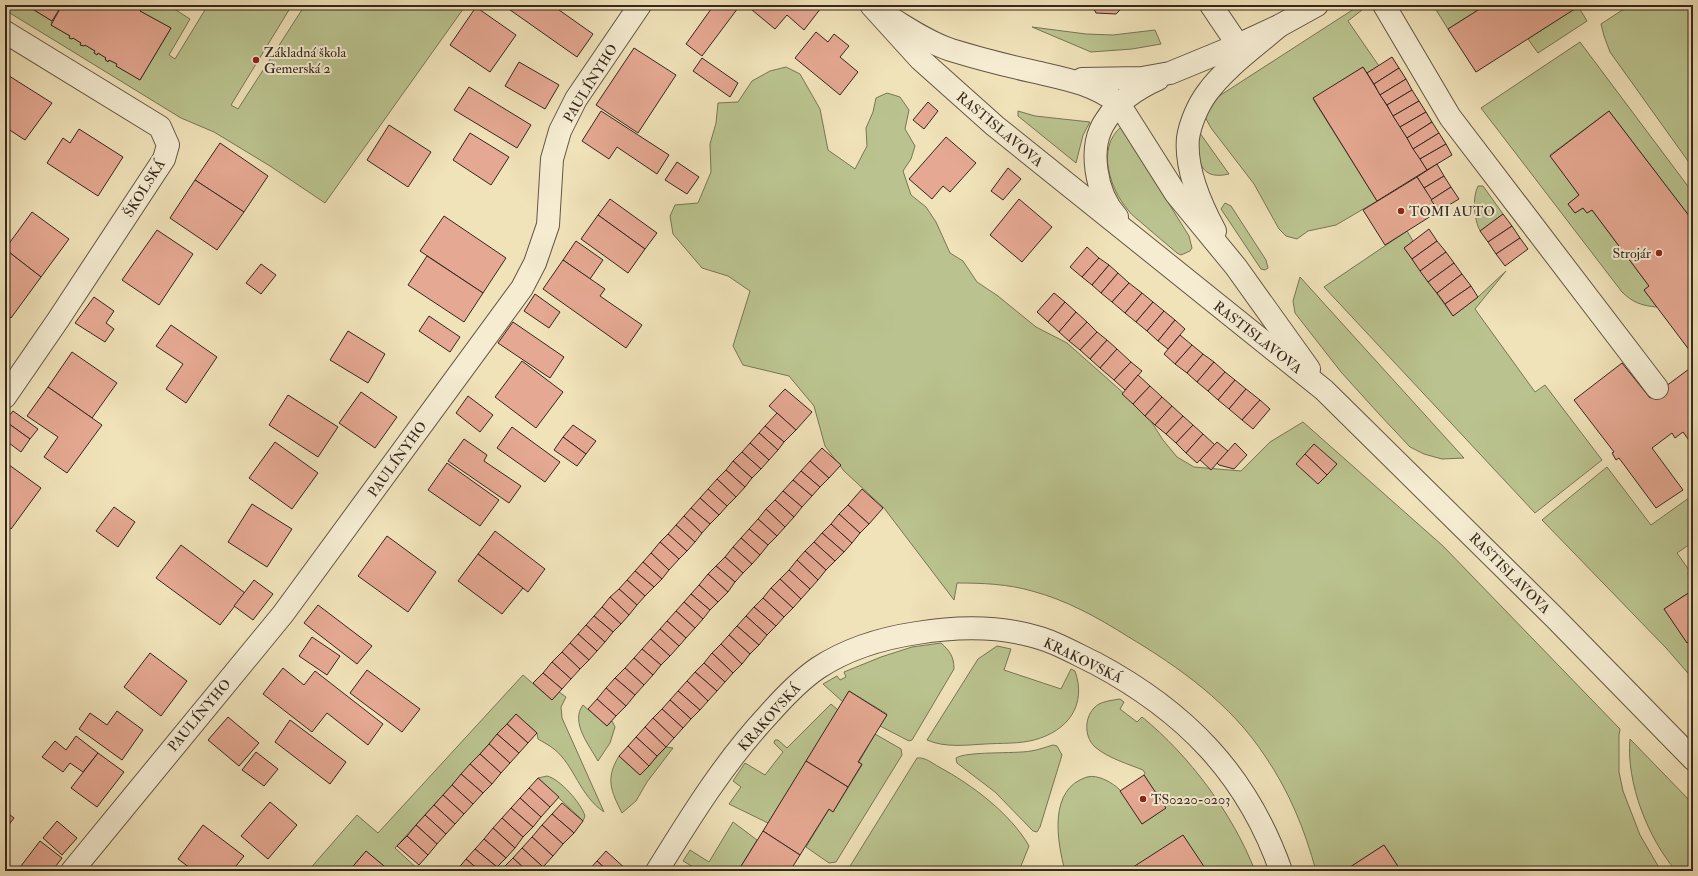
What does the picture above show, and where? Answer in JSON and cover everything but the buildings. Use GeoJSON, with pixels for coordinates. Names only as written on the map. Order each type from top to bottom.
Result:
{"type":"FeatureCollection","features":[{"type":"Feature","properties":{"kind":"street","name":"PAULÍNYHO"},"geometry":{"type":"LineString","coordinates":[[72,871],[283,614],[522,288],[535,263],[548,225],[552,159],[560,131],[576,99],[640,5]]}},
{"type":"Feature","properties":{"kind":"street"},"geometry":{"type":"LineString","coordinates":[[1211,5],[1238,45]]}},
{"type":"Feature","properties":{"kind":"street","name":"RASTISLAVOVA"},"geometry":{"type":"LineString","coordinates":[[1136,239],[1111,211],[1104,199],[1096,171],[1096,155],[1100,131],[1105,121],[1119,104],[1142,86],[1238,45],[1317,5]]}},
{"type":"Feature","properties":{"kind":"street"},"geometry":{"type":"LineString","coordinates":[[1384,5],[1450,117],[1565,270],[1657,388]]}},
{"type":"Feature","properties":{"kind":"street","name":"RASTISLAVOVA"},"geometry":{"type":"LineString","coordinates":[[873,6],[921,36],[949,49],[1030,71],[1063,78],[1098,90],[1110,96],[1119,104],[1176,194],[1236,267],[1324,390]]}},
{"type":"Feature","properties":{"kind":"street","name":"RASTISLAVOVA"},"geometry":{"type":"LineString","coordinates":[[873,6],[920,59],[947,84],[1019,145],[1324,390],[1556,619],[1693,759]]}},
{"type":"Feature","properties":{"kind":"street","name":"RASTISLAVOVA"},"geometry":{"type":"LineString","coordinates":[[1236,267],[1210,222],[1198,192],[1190,165],[1188,138],[1200,105],[1207,94],[1228,71],[1278,26]]}},
{"type":"Feature","properties":{"kind":"street","name":"ŠKOLSKÁ"},"geometry":{"type":"LineString","coordinates":[[5,32],[160,127],[168,145],[164,159],[58,320],[5,397]]}},
{"type":"Feature","properties":{"kind":"street","name":"RASTISLAVOVA"},"geometry":{"type":"LineString","coordinates":[[1063,78],[1100,80],[1142,78],[1170,73]]}},
{"type":"Feature","properties":{"kind":"street","name":"KRAKOVSKÁ"},"geometry":{"type":"LineString","coordinates":[[657,871],[703,796],[751,733],[788,692],[807,676],[820,667],[855,650],[895,636],[940,629],[980,628],[1031,635],[1061,646],[1106,669],[1144,692],[1198,736],[1229,772],[1251,806],[1272,846],[1281,871]]}},
{"type":"Feature","properties":{"kind":"green space","name":"Základná škola Gemerská 2"},"geometry":{"type":"Polygon","coordinates":[[[5,5],[26,5],[52,21],[51,25],[70,36],[70,38],[73,38],[81,43],[81,45],[85,45],[95,51],[94,53],[98,53],[106,58],[105,60],[108,62],[109,60],[117,64],[117,66],[140,80],[171,28],[140,11],[141,8],[131,5],[168,5],[190,19],[169,55],[175,59],[208,5],[292,5],[231,105],[238,109],[305,5],[466,5],[325,203],[270,166],[214,132],[181,118],[5,10],[5,5]]]}},
{"type":"Feature","properties":{"kind":"green space"},"geometry":{"type":"Polygon","coordinates":[[[1433,5],[1486,5],[1448,29],[1433,5]]]}},
{"type":"Feature","properties":{"kind":"green space"},"geometry":{"type":"Polygon","coordinates":[[[1630,5],[1693,5],[1693,168],[1610,52],[1601,24],[1630,5]]]}},
{"type":"Feature","properties":{"kind":"green space"},"geometry":{"type":"Polygon","coordinates":[[[1578,6],[1587,21],[1538,53],[1528,39],[1578,6]]]}},
{"type":"Feature","properties":{"kind":"green space"},"geometry":{"type":"Polygon","coordinates":[[[1357,7],[1362,10],[1348,21],[1379,66],[1367,73],[1363,67],[1313,99],[1377,201],[1336,225],[1308,231],[1297,239],[1286,236],[1279,229],[1254,184],[1211,128],[1204,115],[1216,98],[1357,7]]]}},
{"type":"Feature","properties":{"kind":"green space"},"geometry":{"type":"Polygon","coordinates":[[[1032,27],[1086,34],[1113,35],[1155,30],[1161,44],[1132,49],[1091,52],[1032,27]]]}},
{"type":"Feature","properties":{"kind":"green space"},"geometry":{"type":"Polygon","coordinates":[[[1580,42],[1693,193],[1693,221],[1609,111],[1550,155],[1579,195],[1568,204],[1575,213],[1583,208],[1587,213],[1592,210],[1649,286],[1644,290],[1657,307],[1638,303],[1622,292],[1481,108],[1580,42]]]}},
{"type":"Feature","properties":{"kind":"green space"},"geometry":{"type":"Polygon","coordinates":[[[786,67],[800,74],[820,109],[828,150],[855,169],[867,146],[866,128],[873,112],[876,98],[887,93],[900,97],[909,110],[905,129],[915,146],[911,159],[903,171],[911,195],[926,207],[936,222],[950,253],[963,261],[977,282],[998,296],[1036,327],[1067,343],[1145,412],[1163,440],[1177,457],[1194,467],[1241,471],[1270,442],[1303,422],[1443,546],[1620,729],[1619,772],[1623,791],[1640,835],[1661,871],[1401,871],[1384,845],[1344,871],[1316,871],[1307,841],[1295,811],[1274,769],[1251,737],[1236,720],[1220,703],[1185,674],[1104,622],[1069,604],[1045,595],[1004,585],[957,583],[954,600],[884,508],[844,471],[825,446],[814,406],[789,376],[743,365],[733,346],[750,291],[728,276],[702,268],[673,234],[670,216],[675,205],[698,203],[711,172],[710,144],[716,123],[718,103],[738,102],[752,81],[770,71],[786,67]]]}},
{"type":"Feature","properties":{"kind":"green space"},"geometry":{"type":"Polygon","coordinates":[[[1018,111],[1035,116],[1090,122],[1083,135],[1076,163],[1018,116],[1018,111]]]}},
{"type":"Feature","properties":{"kind":"green space"},"geometry":{"type":"Polygon","coordinates":[[[1121,127],[1189,236],[1192,248],[1190,251],[1181,255],[1177,253],[1131,214],[1116,191],[1111,180],[1107,157],[1113,136],[1121,127]]]}},
{"type":"Feature","properties":{"kind":"green space"},"geometry":{"type":"Polygon","coordinates":[[[1197,129],[1229,174],[1210,174],[1204,170],[1199,156],[1197,129]]]}},
{"type":"Feature","properties":{"kind":"green space"},"geometry":{"type":"Polygon","coordinates":[[[1478,186],[1483,186],[1503,214],[1480,231],[1476,221],[1474,208],[1478,186]]]}},
{"type":"Feature","properties":{"kind":"green space"},"geometry":{"type":"Polygon","coordinates":[[[1225,203],[1231,206],[1266,260],[1268,268],[1265,270],[1261,269],[1221,209],[1225,203]]]}},
{"type":"Feature","properties":{"kind":"green space"},"geometry":{"type":"Polygon","coordinates":[[[1407,231],[1413,241],[1404,248],[1453,316],[1478,297],[1506,271],[1475,309],[1535,392],[1545,385],[1602,460],[1535,513],[1324,287],[1407,231]]]}},
{"type":"Feature","properties":{"kind":"green space"},"geometry":{"type":"Polygon","coordinates":[[[1300,277],[1464,458],[1442,459],[1424,454],[1410,447],[1379,414],[1341,372],[1295,313],[1293,301],[1300,277]]]}},
{"type":"Feature","properties":{"kind":"green space"},"geometry":{"type":"Polygon","coordinates":[[[1607,467],[1651,525],[1693,495],[1693,542],[1677,553],[1689,570],[1688,574],[1693,585],[1693,590],[1664,609],[1687,642],[1693,638],[1693,679],[1667,649],[1542,520],[1607,467]]]}},
{"type":"Feature","properties":{"kind":"green space"},"geometry":{"type":"Polygon","coordinates":[[[941,643],[951,654],[954,669],[912,740],[909,741],[880,726],[887,714],[849,691],[843,702],[823,684],[837,676],[840,680],[846,677],[844,672],[881,657],[912,647],[941,643]]]}},
{"type":"Feature","properties":{"kind":"green space"},"geometry":{"type":"Polygon","coordinates":[[[997,646],[1011,649],[1004,670],[1061,689],[1071,669],[1075,671],[1078,683],[1078,695],[1072,715],[1056,730],[1046,736],[1034,740],[1010,743],[956,745],[934,743],[927,740],[978,659],[997,646]]]}},
{"type":"Feature","properties":{"kind":"green space"},"geometry":{"type":"Polygon","coordinates":[[[523,675],[552,700],[559,692],[566,697],[561,707],[562,718],[604,812],[589,797],[561,756],[538,739],[537,733],[516,714],[395,848],[420,871],[390,871],[366,851],[349,871],[326,871],[323,869],[321,871],[308,871],[357,815],[378,833],[523,675]]]}},
{"type":"Feature","properties":{"kind":"green space"},"geometry":{"type":"Polygon","coordinates":[[[1120,699],[1124,702],[1120,709],[1137,722],[1142,717],[1193,767],[1222,807],[1235,828],[1255,871],[1065,871],[1058,831],[1058,817],[1061,804],[1066,793],[1075,783],[1091,776],[1109,782],[1120,790],[1142,824],[1165,808],[1144,775],[1145,773],[1143,770],[1100,751],[1088,737],[1088,719],[1094,708],[1104,702],[1120,699]]]}},
{"type":"Feature","properties":{"kind":"green space"},"geometry":{"type":"Polygon","coordinates":[[[831,704],[838,710],[768,823],[729,804],[741,787],[733,781],[745,763],[765,775],[783,752],[774,743],[775,740],[778,740],[787,748],[831,704]]]}},
{"type":"Feature","properties":{"kind":"green space"},"geometry":{"type":"Polygon","coordinates":[[[583,705],[607,726],[612,721],[615,727],[610,743],[598,761],[586,741],[580,726],[580,712],[583,705]]]}},
{"type":"Feature","properties":{"kind":"green space"},"geometry":{"type":"Polygon","coordinates":[[[875,734],[901,749],[902,755],[836,862],[829,863],[806,847],[829,809],[833,812],[862,765],[859,762],[875,734]]]}},
{"type":"Feature","properties":{"kind":"green space"},"geometry":{"type":"Polygon","coordinates":[[[1630,739],[1693,804],[1693,871],[1676,871],[1656,843],[1635,791],[1630,756],[1630,739]]]}},
{"type":"Feature","properties":{"kind":"green space"},"geometry":{"type":"Polygon","coordinates":[[[1053,745],[1057,746],[1062,755],[1040,827],[1037,832],[1033,831],[995,792],[957,763],[956,758],[970,754],[1031,751],[1053,745]]]}},
{"type":"Feature","properties":{"kind":"green space"},"geometry":{"type":"Polygon","coordinates":[[[666,747],[673,748],[647,782],[636,801],[622,813],[611,785],[612,772],[619,756],[640,775],[666,747]]]}},
{"type":"Feature","properties":{"kind":"green space"},"geometry":{"type":"Polygon","coordinates":[[[917,758],[923,758],[964,782],[1001,811],[1012,823],[1029,846],[1019,871],[847,871],[917,758]]]}},
{"type":"Feature","properties":{"kind":"green space"},"geometry":{"type":"Polygon","coordinates":[[[547,776],[558,782],[575,798],[585,816],[583,821],[538,778],[547,776]]]}},
{"type":"Feature","properties":{"kind":"green space"},"geometry":{"type":"Polygon","coordinates":[[[733,822],[757,840],[738,871],[700,871],[683,861],[690,850],[709,862],[733,822]]]}},
{"type":"Feature","properties":{"kind":"place","name":"Základná škola Gemerská 2"},"geometry":{"type":"Point","coordinates":[256,60]}},
{"type":"Feature","properties":{"kind":"place","name":"TOMI AUTO"},"geometry":{"type":"Point","coordinates":[1401,211]}},
{"type":"Feature","properties":{"kind":"place","name":"Strojár"},"geometry":{"type":"Point","coordinates":[1659,253]}},
{"type":"Feature","properties":{"kind":"place","name":"TS0220-0203"},"geometry":{"type":"Point","coordinates":[1143,799]}}]}
